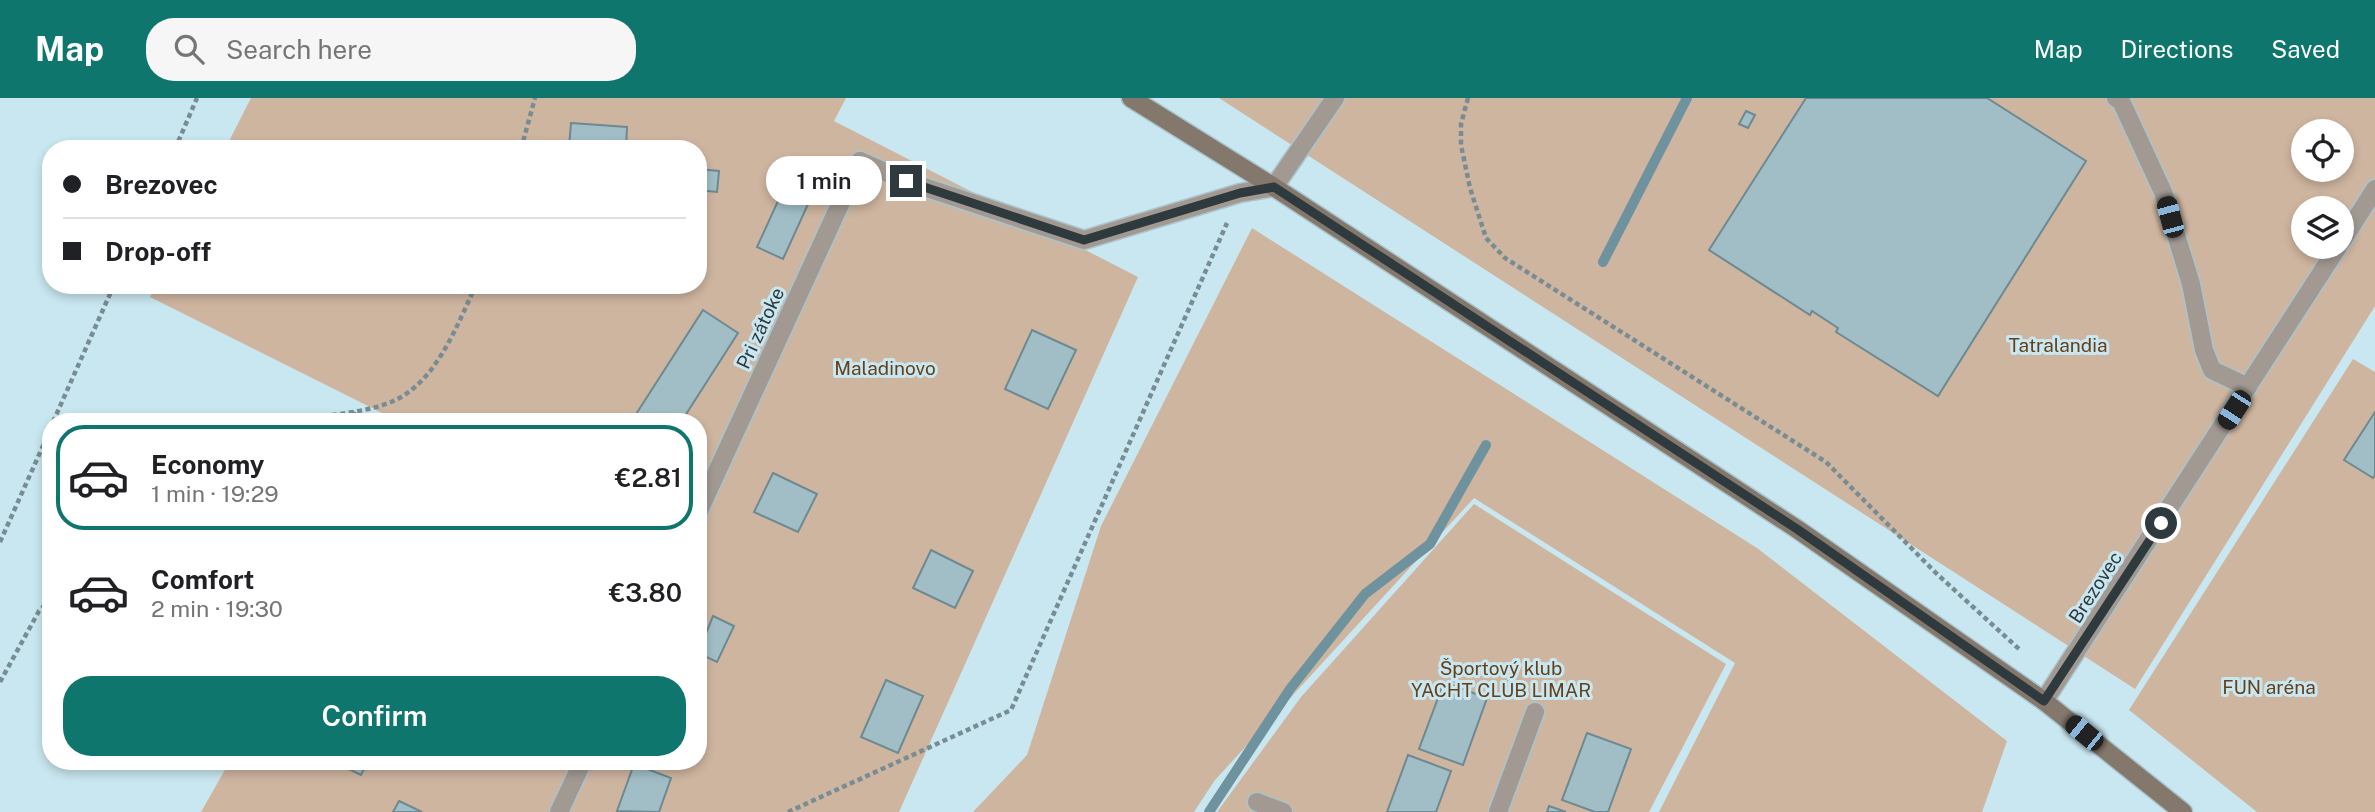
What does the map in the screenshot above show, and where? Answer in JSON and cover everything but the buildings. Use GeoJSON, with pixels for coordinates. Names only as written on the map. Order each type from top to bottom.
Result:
{"type":"FeatureCollection","features":[{"type":"Feature","properties":{"kind":"main road"},"geometry":{"type":"LineString","coordinates":[[1130,98],[1274,187],[1797,529],[2044,701],[2183,812]]}},
{"type":"Feature","properties":{"kind":"street"},"geometry":{"type":"LineString","coordinates":[[1240,193],[1274,187],[1335,98]]}},
{"type":"Feature","properties":{"kind":"street"},"geometry":{"type":"LineString","coordinates":[[2116,98],[2121,101],[2163,192],[2191,284],[2204,349],[2212,370],[2248,387]]}},
{"type":"Feature","properties":{"kind":"street","name":"Pri zátoke"},"geometry":{"type":"LineString","coordinates":[[707,493],[860,161],[906,181],[1084,240],[1240,193]]}},
{"type":"Feature","properties":{"kind":"street"},"geometry":{"type":"LineString","coordinates":[[2354,222],[2375,188]]}},
{"type":"Feature","properties":{"kind":"street","name":"Brezovec"},"geometry":{"type":"LineString","coordinates":[[2044,701],[2330,259]]}},
{"type":"Feature","properties":{"kind":"street"},"geometry":{"type":"LineString","coordinates":[[1498,812],[1535,712]]}},
{"type":"Feature","properties":{"kind":"street"},"geometry":{"type":"LineString","coordinates":[[559,812],[579,770]]}},
{"type":"Feature","properties":{"kind":"street"},"geometry":{"type":"LineString","coordinates":[[1257,802],[1283,812]]}},
{"type":"Feature","properties":{"kind":"path"},"geometry":{"type":"LineString","coordinates":[[178,140],[197,98]]}},
{"type":"Feature","properties":{"kind":"path"},"geometry":{"type":"LineString","coordinates":[[523,140],[535,98]]}},
{"type":"Feature","properties":{"kind":"path"},"geometry":{"type":"LineString","coordinates":[[1468,98],[1461,124],[1461,145],[1483,230],[1492,246],[1506,258],[1826,462],[1937,574],[2024,653]]}},
{"type":"Feature","properties":{"kind":"path"},"geometry":{"type":"LineString","coordinates":[[788,812],[1011,710],[1240,193]]}},
{"type":"Feature","properties":{"kind":"path"},"geometry":{"type":"LineString","coordinates":[[57,413],[110,294]]}},
{"type":"Feature","properties":{"kind":"path"},"geometry":{"type":"LineString","coordinates":[[344,413],[393,401],[418,384],[454,331],[472,294]]}},
{"type":"Feature","properties":{"kind":"path"},"geometry":{"type":"LineString","coordinates":[[0,542],[42,448]]}},
{"type":"Feature","properties":{"kind":"path"},"geometry":{"type":"LineString","coordinates":[[0,682],[42,608]]}},
{"type":"Feature","properties":{"kind":"green space","name":"Maladinovo"},"geometry":{"type":"Polygon","coordinates":[[[251,98],[846,98],[834,121],[1138,277],[899,812],[201,812],[225,770],[707,770],[707,413],[382,413],[150,297],[152,294],[707,294],[707,140],[230,140],[251,98]]]}},
{"type":"Feature","properties":{"kind":"green space","name":"Tatralandia"},"geometry":{"type":"Polygon","coordinates":[[[1219,98],[2375,98],[2375,306],[2135,689],[1219,98]]]}},
{"type":"Feature","properties":{"kind":"green space"},"geometry":{"type":"Polygon","coordinates":[[[1252,228],[1757,548],[2007,741],[1982,812],[1659,812],[1735,663],[1474,498],[1215,780],[1194,812],[973,812],[1027,755],[1101,526],[1252,228]]]}},
{"type":"Feature","properties":{"kind":"green space","name":"FUN aréna"},"geometry":{"type":"Polygon","coordinates":[[[2353,359],[2375,372],[2375,812],[2257,812],[2129,710],[2353,359]]]}},
{"type":"Feature","properties":{"kind":"green space","name":"Športový klub YACHT CLUB LIMAR"},"geometry":{"type":"Polygon","coordinates":[[[1474,504],[1726,664],[1649,812],[1217,812],[1301,697],[1474,504]]]}},
{"type":"Feature","properties":{"kind":"waterway"},"geometry":{"type":"LineString","coordinates":[[1603,262],[1687,98]]}},
{"type":"Feature","properties":{"kind":"waterway"},"geometry":{"type":"LineString","coordinates":[[1209,812],[1290,689],[1365,594],[1430,544],[1486,445]]}},
{"type":"Feature","properties":{"kind":"route"},"geometry":{"type":"LineString","coordinates":[[906,181],[1084,240],[1240,193],[1274,187],[1797,529],[2044,701],[2161,523]]}}]}
